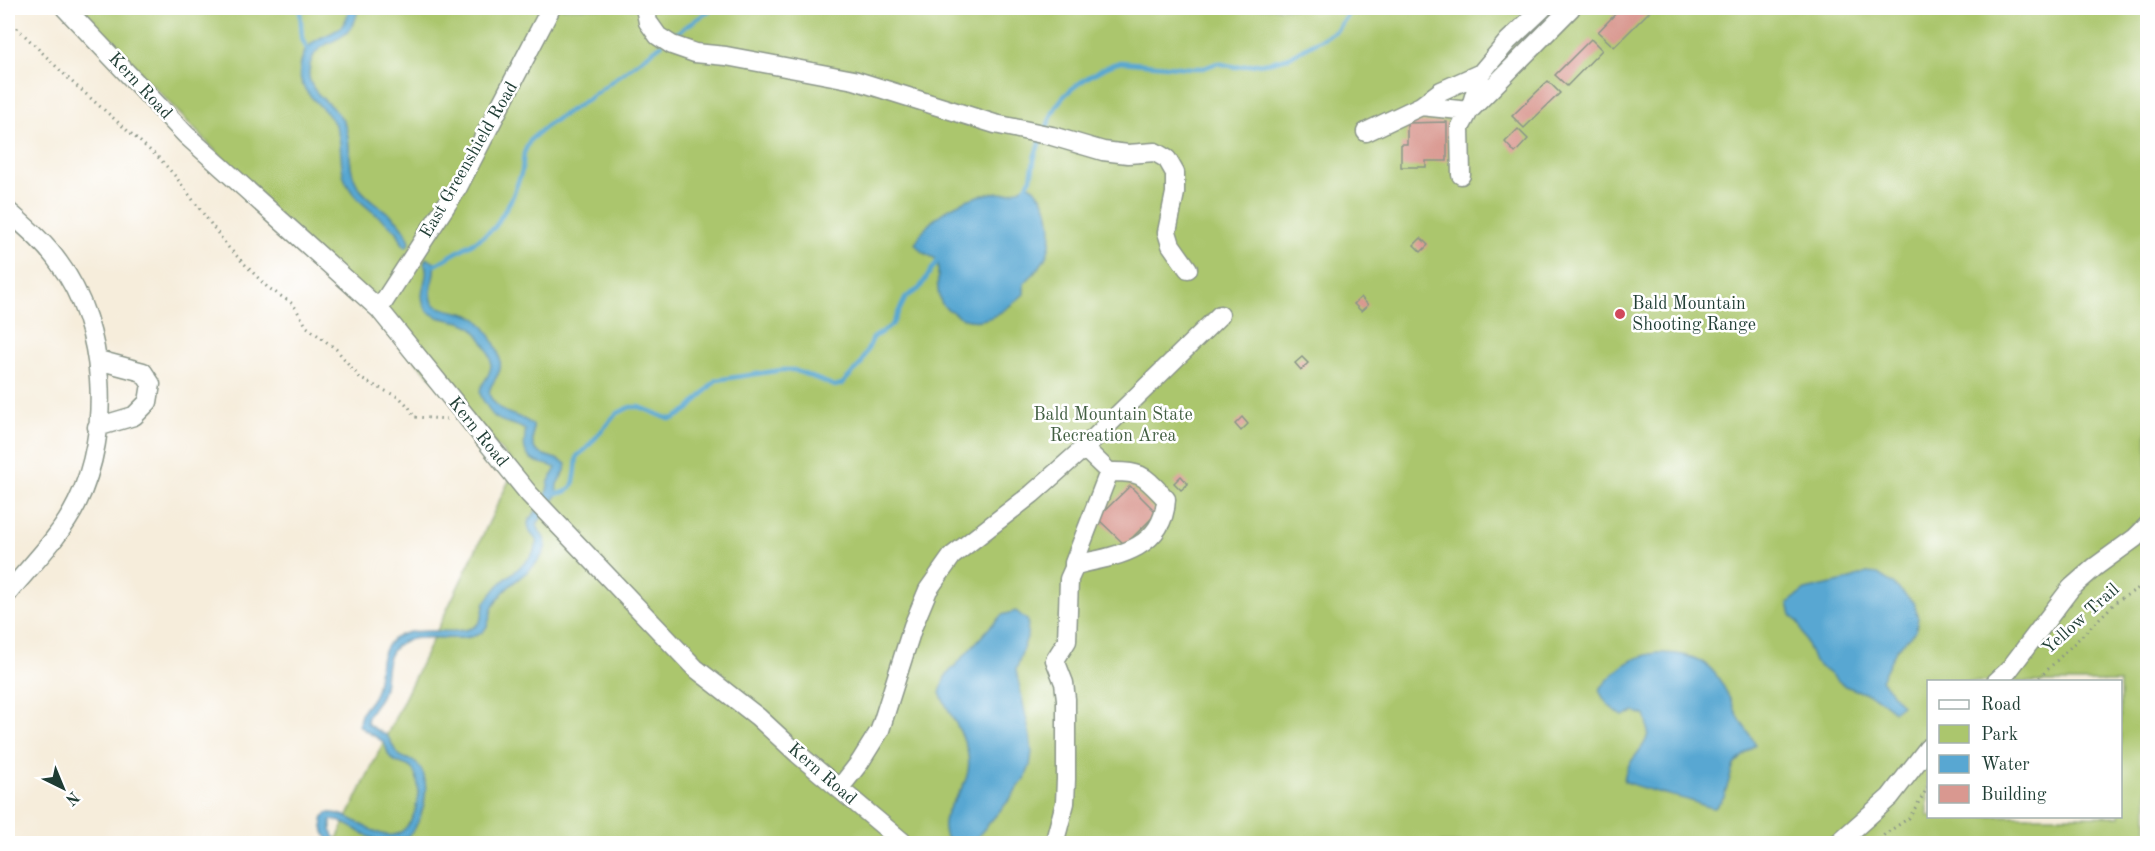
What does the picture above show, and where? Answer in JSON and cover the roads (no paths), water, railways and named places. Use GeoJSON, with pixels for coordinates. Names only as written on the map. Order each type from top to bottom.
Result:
{"type":"FeatureCollection","features":[{"type":"Feature","properties":{"kind":"street","name":"Kern Road"},"geometry":{"type":"LineString","coordinates":[[65,8],[186,135],[380,309],[529,494],[695,668],[758,717],[839,789],[905,843]]}},
{"type":"Feature","properties":{"kind":"street","name":"East Greenshield Road"},"geometry":{"type":"LineString","coordinates":[[380,309],[458,187],[551,8]]}},
{"type":"Feature","properties":{"kind":"street"},"geometry":{"type":"LineString","coordinates":[[645,8],[648,22],[658,36],[672,45],[695,53],[726,56],[854,80],[995,124],[1052,136],[1103,151],[1128,154],[1155,152],[1167,159],[1175,173],[1175,194],[1167,232],[1171,245],[1188,269]]}},
{"type":"Feature","properties":{"kind":"street"},"geometry":{"type":"LineString","coordinates":[[1461,175],[1460,128],[1469,111],[1481,73],[1508,41],[1543,8]]}},
{"type":"Feature","properties":{"kind":"street"},"geometry":{"type":"LineString","coordinates":[[1469,111],[1571,8]]}},
{"type":"Feature","properties":{"kind":"street"},"geometry":{"type":"LineString","coordinates":[[1366,132],[1420,106],[1441,91],[1481,73]]}},
{"type":"Feature","properties":{"kind":"street"},"geometry":{"type":"LineString","coordinates":[[1420,106],[1469,111]]}},
{"type":"Feature","properties":{"kind":"street"},"geometry":{"type":"LineString","coordinates":[[8,211],[59,263],[75,290],[87,319],[98,360],[97,427],[90,473],[77,504],[57,534],[8,593]]}},
{"type":"Feature","properties":{"kind":"street"},"geometry":{"type":"LineString","coordinates":[[839,789],[860,762],[880,730],[913,626],[928,590],[952,556],[1032,494],[1084,448],[1220,315]]}},
{"type":"Feature","properties":{"kind":"street"},"geometry":{"type":"LineString","coordinates":[[97,427],[134,416],[148,402],[151,384],[143,372],[98,360]]}},
{"type":"Feature","properties":{"kind":"street"},"geometry":{"type":"LineString","coordinates":[[1074,568],[1078,564],[1118,556],[1142,544],[1159,527],[1165,514],[1166,499],[1145,477],[1130,471],[1109,472],[1084,448]]}},
{"type":"Feature","properties":{"kind":"street"},"geometry":{"type":"LineString","coordinates":[[1054,843],[1065,803],[1066,756],[1065,691],[1055,660],[1067,641],[1070,579],[1074,562],[1109,472]]}},
{"type":"Feature","properties":{"kind":"street"},"geometry":{"type":"LineString","coordinates":[[1997,680],[2008,671],[2071,588],[2135,538],[2148,525]]}},
{"type":"Feature","properties":{"kind":"street"},"geometry":{"type":"LineString","coordinates":[[1837,843],[1890,797],[1927,751]]}},
{"type":"Feature","properties":{"kind":"water"},"geometry":{"type":"Polygon","coordinates":[[[349,8],[358,8],[355,22],[349,31],[317,51],[312,59],[309,79],[316,92],[338,113],[346,127],[352,170],[358,186],[364,194],[400,224],[410,242],[406,247],[396,230],[355,196],[347,184],[337,129],[329,115],[310,96],[301,82],[301,62],[305,51],[312,43],[341,27],[349,8]]]}},
{"type":"Feature","properties":{"kind":"water"},"geometry":{"type":"Polygon","coordinates":[[[1028,184],[1035,189],[1045,203],[1050,218],[1050,244],[1044,261],[1024,283],[1024,294],[999,314],[980,320],[961,317],[941,302],[938,287],[938,260],[922,252],[915,244],[928,225],[957,204],[991,193],[1011,192],[1028,184]]]}},
{"type":"Feature","properties":{"kind":"water"},"geometry":{"type":"Polygon","coordinates":[[[426,258],[434,262],[435,267],[431,289],[434,304],[477,319],[494,342],[499,356],[500,369],[492,384],[491,398],[501,409],[533,425],[535,449],[562,461],[566,464],[565,471],[557,484],[556,497],[537,524],[545,542],[542,556],[501,595],[493,607],[483,632],[469,637],[410,639],[400,644],[389,656],[383,691],[369,714],[367,723],[386,735],[398,754],[416,763],[422,771],[426,793],[421,816],[416,826],[403,839],[390,843],[374,839],[344,823],[331,820],[331,830],[338,843],[330,843],[324,832],[322,819],[327,813],[343,815],[371,830],[387,835],[396,834],[411,821],[418,800],[417,778],[413,770],[393,760],[384,743],[359,725],[361,714],[376,690],[385,649],[392,640],[402,634],[464,630],[477,625],[481,620],[485,603],[492,594],[532,555],[537,541],[529,531],[528,522],[545,499],[549,481],[556,468],[530,458],[524,447],[525,430],[495,417],[482,399],[480,393],[490,371],[491,361],[476,332],[465,323],[436,316],[425,307],[422,295],[426,258]]]}},
{"type":"Feature","properties":{"kind":"water"},"geometry":{"type":"Polygon","coordinates":[[[1867,573],[1878,574],[1892,583],[1914,603],[1918,617],[1916,630],[1896,650],[1881,680],[1902,705],[1894,711],[1878,698],[1845,686],[1814,662],[1799,624],[1791,615],[1788,603],[1805,590],[1845,581],[1867,573]]]}},
{"type":"Feature","properties":{"kind":"water"},"geometry":{"type":"Polygon","coordinates":[[[1016,611],[1028,621],[1027,637],[1016,670],[1030,736],[1032,752],[1030,766],[1025,778],[1010,799],[972,843],[949,843],[944,833],[944,823],[950,806],[965,781],[969,761],[960,730],[940,693],[945,677],[990,627],[1002,615],[1016,611]]]}},
{"type":"Feature","properties":{"kind":"water"},"geometry":{"type":"Polygon","coordinates":[[[1657,653],[1689,657],[1701,661],[1710,668],[1724,688],[1755,744],[1734,765],[1724,797],[1715,808],[1624,781],[1630,763],[1645,743],[1648,726],[1645,715],[1635,712],[1623,716],[1609,705],[1599,690],[1624,665],[1639,657],[1657,653]]]}},
{"type":"Feature","properties":{"kind":"waterway"},"geometry":{"type":"LineString","coordinates":[[300,8],[302,38],[307,49]]}},
{"type":"Feature","properties":{"kind":"waterway"},"geometry":{"type":"LineString","coordinates":[[1045,132],[1055,108],[1065,95],[1088,77],[1114,64],[1121,62],[1204,68],[1217,63],[1236,67],[1271,62],[1287,58],[1336,31],[1350,8]]}},
{"type":"Feature","properties":{"kind":"waterway"},"geometry":{"type":"LineString","coordinates":[[669,38],[709,11]]}},
{"type":"Feature","properties":{"kind":"waterway"},"geometry":{"type":"LineString","coordinates":[[435,265],[481,238],[495,227],[512,198],[522,171],[524,153],[530,140],[662,44]]}},
{"type":"Feature","properties":{"kind":"waterway"},"geometry":{"type":"LineString","coordinates":[[1025,188],[1031,178],[1035,155],[1041,139]]}},
{"type":"Feature","properties":{"kind":"waterway"},"geometry":{"type":"LineString","coordinates":[[556,493],[563,493],[572,486],[577,456],[586,449],[616,414],[630,407],[640,407],[669,419],[675,418],[689,409],[716,380],[782,370],[794,370],[835,386],[842,384],[861,364],[873,338],[892,325],[906,297],[919,289],[938,260],[941,259]]}},
{"type":"Feature","properties":{"kind":"place","name":"Bald Mountain Shooting Range"},"geometry":{"type":"Point","coordinates":[1620,314]}},
{"type":"Feature","properties":{"kind":"park label","name":"Bald Mountain State Recreation Area"},"geometry":{"type":"Point","coordinates":[1113,425]}}]}
